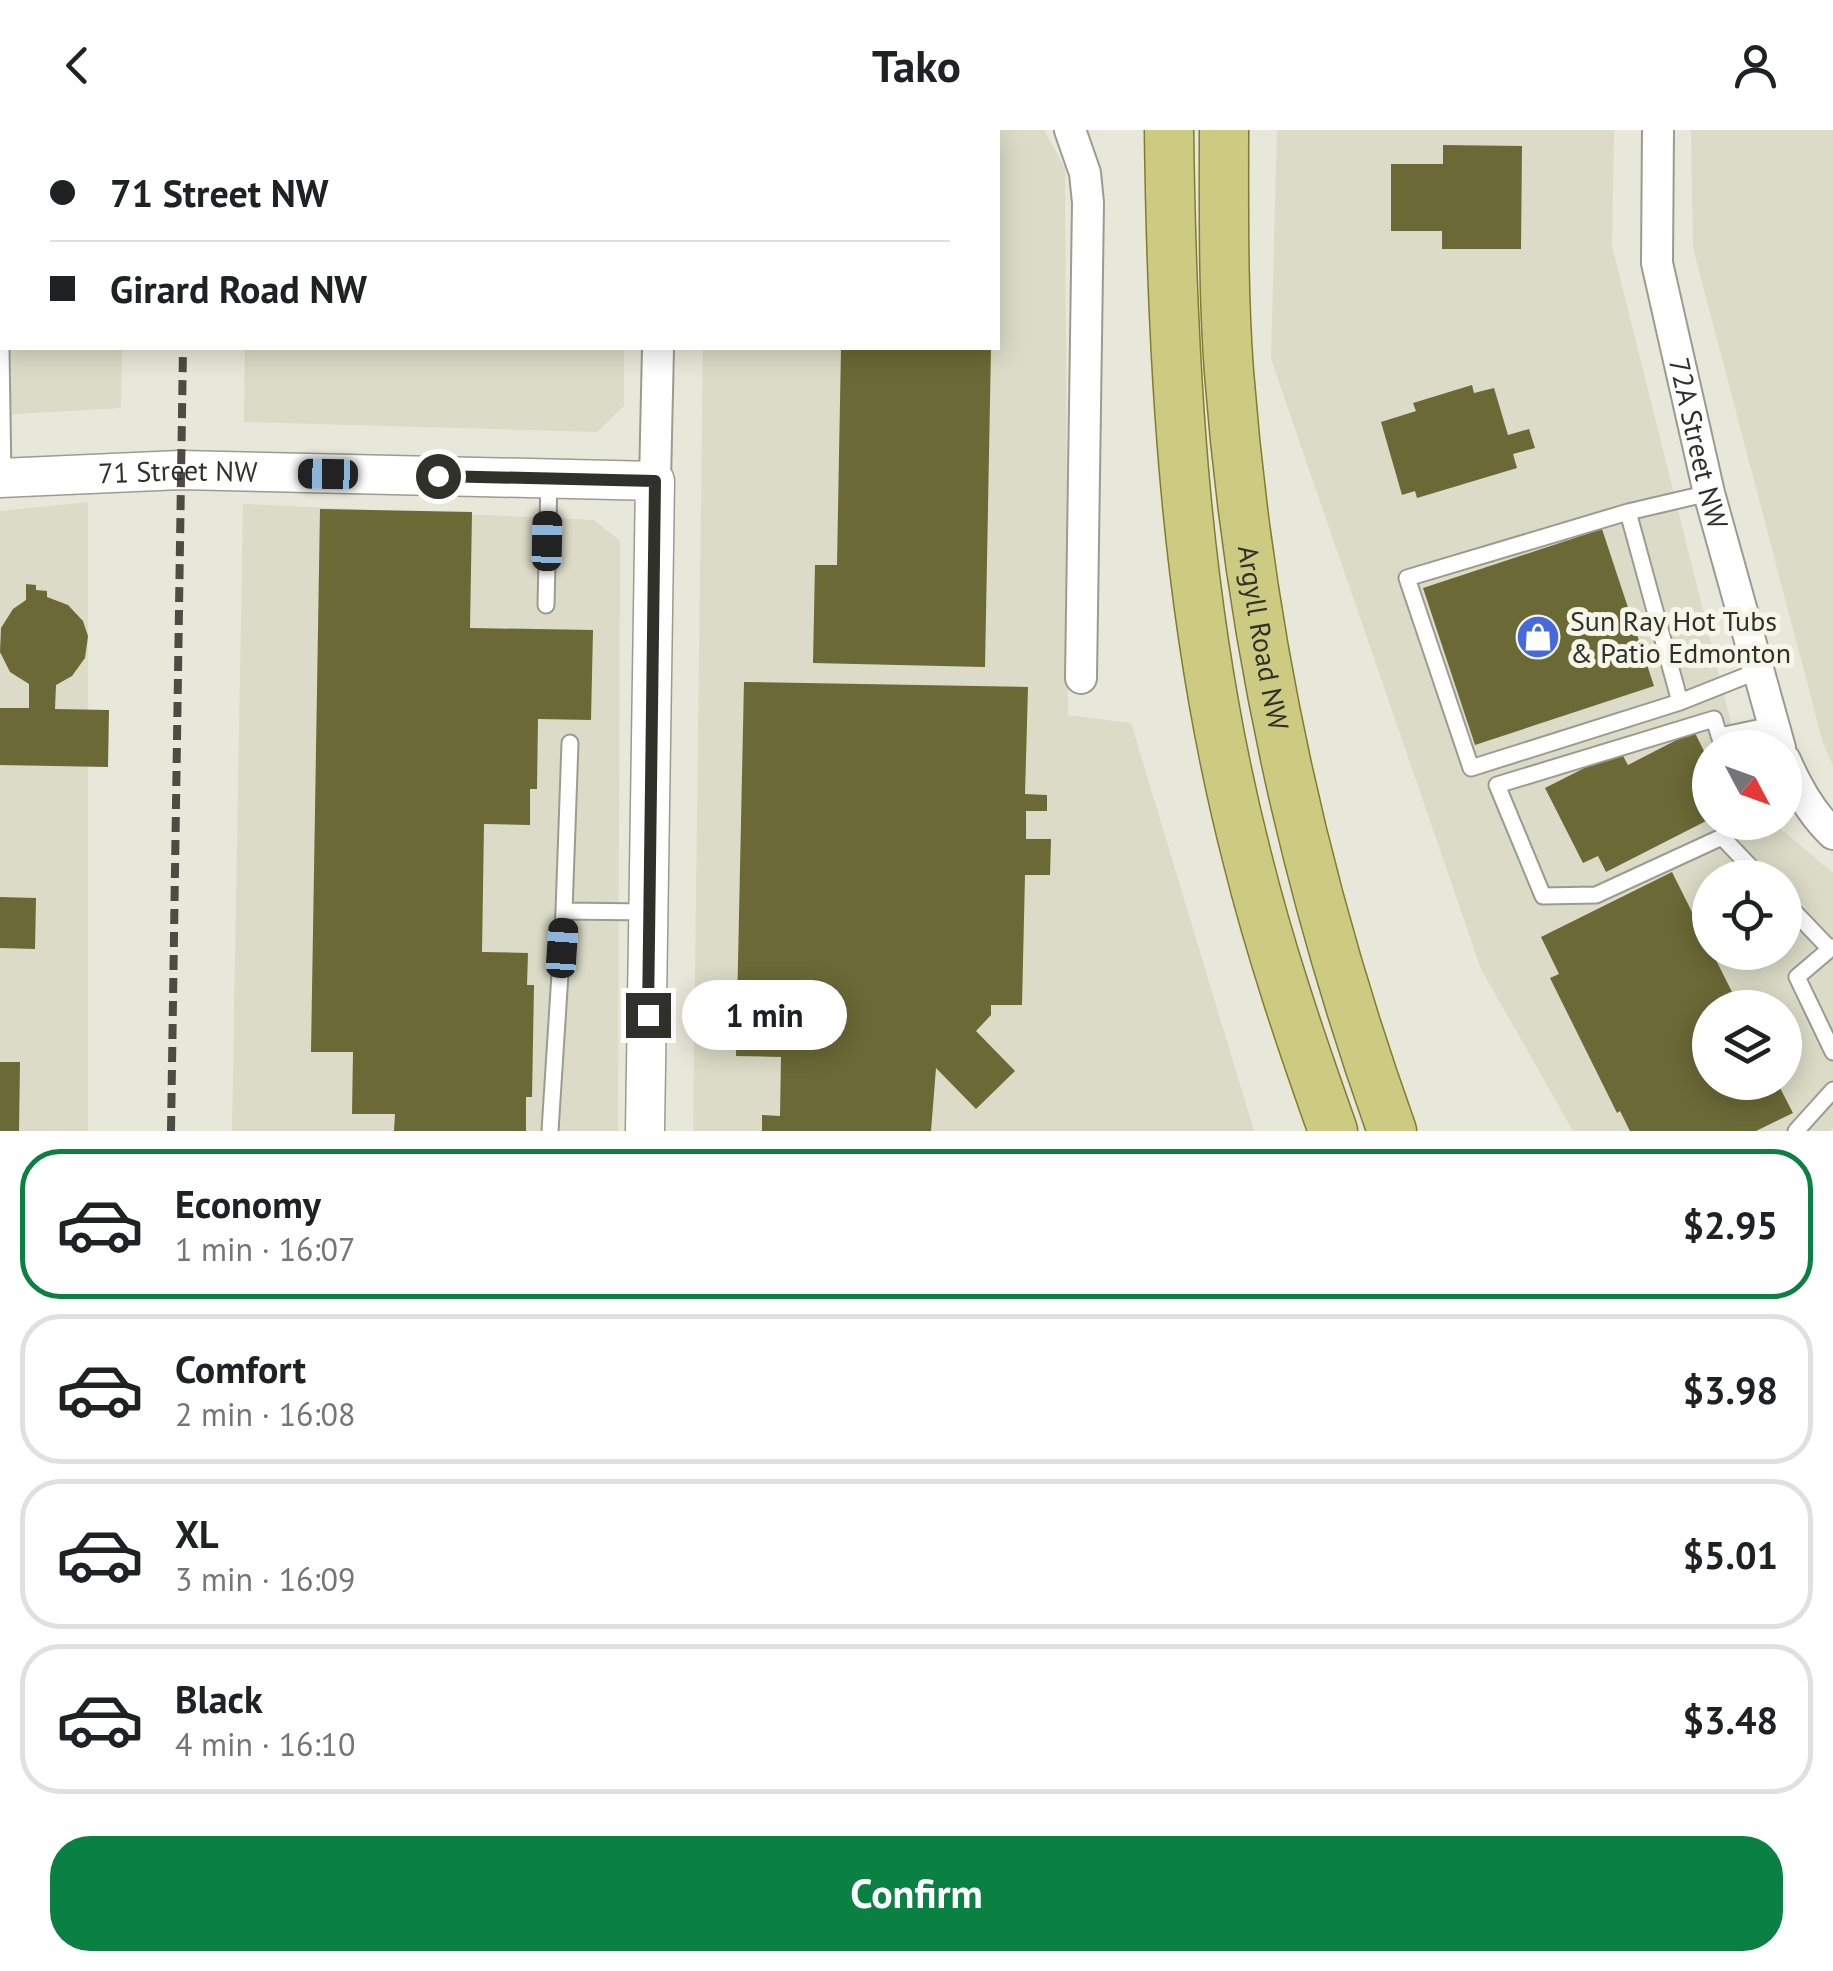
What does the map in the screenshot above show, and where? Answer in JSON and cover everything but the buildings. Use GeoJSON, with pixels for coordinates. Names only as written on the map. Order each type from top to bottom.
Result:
{"type":"FeatureCollection","features":[{"type":"Feature","properties":{"kind":"main road","name":"Argyll Road NW"},"geometry":{"type":"LineString","coordinates":[[1169,130],[1175,378],[1200,612],[1246,857],[1299,1034],[1333,1131]]}},
{"type":"Feature","properties":{"kind":"main road","name":"Argyll Road NW"},"geometry":{"type":"LineString","coordinates":[[1224,130],[1228,368],[1256,602],[1303,845],[1332,949],[1392,1131]]}},
{"type":"Feature","properties":{"kind":"street"},"geometry":{"type":"LineString","coordinates":[[1070,130],[1085,173],[1088,203],[1081,678]]}},
{"type":"Feature","properties":{"kind":"street","name":"72A Street NW"},"geometry":{"type":"LineString","coordinates":[[1658,130],[1657,263],[1709,493],[1774,730]]}},
{"type":"Feature","properties":{"kind":"street"},"geometry":{"type":"LineString","coordinates":[[646,1131],[658,350]]}},
{"type":"Feature","properties":{"kind":"street","name":"71 Street NW"},"geometry":{"type":"LineString","coordinates":[[1,478],[180,470],[655,481]]}},
{"type":"Feature","properties":{"kind":"street"},"geometry":{"type":"LineString","coordinates":[[1802,795],[1818,820],[1833,834]]}},
{"type":"Feature","properties":{"kind":"lane"},"geometry":{"type":"LineString","coordinates":[[0,350],[1,478]]}},
{"type":"Feature","properties":{"kind":"lane"},"geometry":{"type":"LineString","coordinates":[[546,604],[549,479]]}},
{"type":"Feature","properties":{"kind":"lane"},"geometry":{"type":"LineString","coordinates":[[1709,493],[1628,512],[1408,578],[1471,768],[1680,702],[1758,670]]}},
{"type":"Feature","properties":{"kind":"lane"},"geometry":{"type":"LineString","coordinates":[[1628,512],[1680,702]]}},
{"type":"Feature","properties":{"kind":"lane"},"geometry":{"type":"LineString","coordinates":[[1715,840],[1596,895],[1543,896],[1497,786],[1714,719],[1717,730]]}},
{"type":"Feature","properties":{"kind":"lane"},"geometry":{"type":"LineString","coordinates":[[550,1131],[570,743]]}},
{"type":"Feature","properties":{"kind":"lane"},"geometry":{"type":"LineString","coordinates":[[1725,840],[1744,860]]}},
{"type":"Feature","properties":{"kind":"lane"},"geometry":{"type":"LineString","coordinates":[[564,911],[649,912]]}},
{"type":"Feature","properties":{"kind":"lane"},"geometry":{"type":"LineString","coordinates":[[1802,919],[1832,948],[1797,977],[1833,1052]]}},
{"type":"Feature","properties":{"kind":"lane"},"geometry":{"type":"LineString","coordinates":[[1796,1131],[1833,1090]]}},
{"type":"Feature","properties":{"kind":"shaded area"},"geometry":{"type":"Polygon","coordinates":[[[1000,130],[1044,130],[1065,168],[1068,715],[1131,723],[1254,1131],[693,1131],[703,350],[1000,350],[1000,130]]]}},
{"type":"Feature","properties":{"kind":"shaded area"},"geometry":{"type":"Polygon","coordinates":[[[1277,130],[1614,130],[1612,246],[1733,730],[1692,730],[1692,840],[1794,840],[1833,873],[1833,1127],[1830,1131],[1573,1131],[1481,969],[1271,359],[1277,130]]]}},
{"type":"Feature","properties":{"kind":"shaded area"},"geometry":{"type":"Polygon","coordinates":[[[1691,130],[1833,130],[1833,766],[1823,743],[1693,248],[1691,130]]]}},
{"type":"Feature","properties":{"kind":"shaded area"},"geometry":{"type":"Polygon","coordinates":[[[0,350],[122,350],[121,408],[0,415],[0,350]]]}},
{"type":"Feature","properties":{"kind":"shaded area"},"geometry":{"type":"Polygon","coordinates":[[[245,350],[624,350],[624,406],[597,432],[244,422],[245,350]]]}},
{"type":"Feature","properties":{"kind":"shaded area"},"geometry":{"type":"Polygon","coordinates":[[[88,502],[88,1131],[0,1131],[0,511],[88,502]]]}},
{"type":"Feature","properties":{"kind":"shaded area"},"geometry":{"type":"Polygon","coordinates":[[[243,504],[594,520],[620,541],[618,1131],[232,1131],[243,504]]]}},
{"type":"Feature","properties":{"kind":"railway"},"geometry":{"type":"LineString","coordinates":[[171,1131],[183,350]]}},
{"type":"Feature","properties":{"kind":"place","name":"Sun Ray Hot Tubs & Patio Edmonton"},"geometry":{"type":"Point","coordinates":[1538,637]}},
{"type":"Feature","properties":{"kind":"route"},"geometry":{"type":"LineString","coordinates":[[438,476],[655,481],[648,1015]]}}]}
